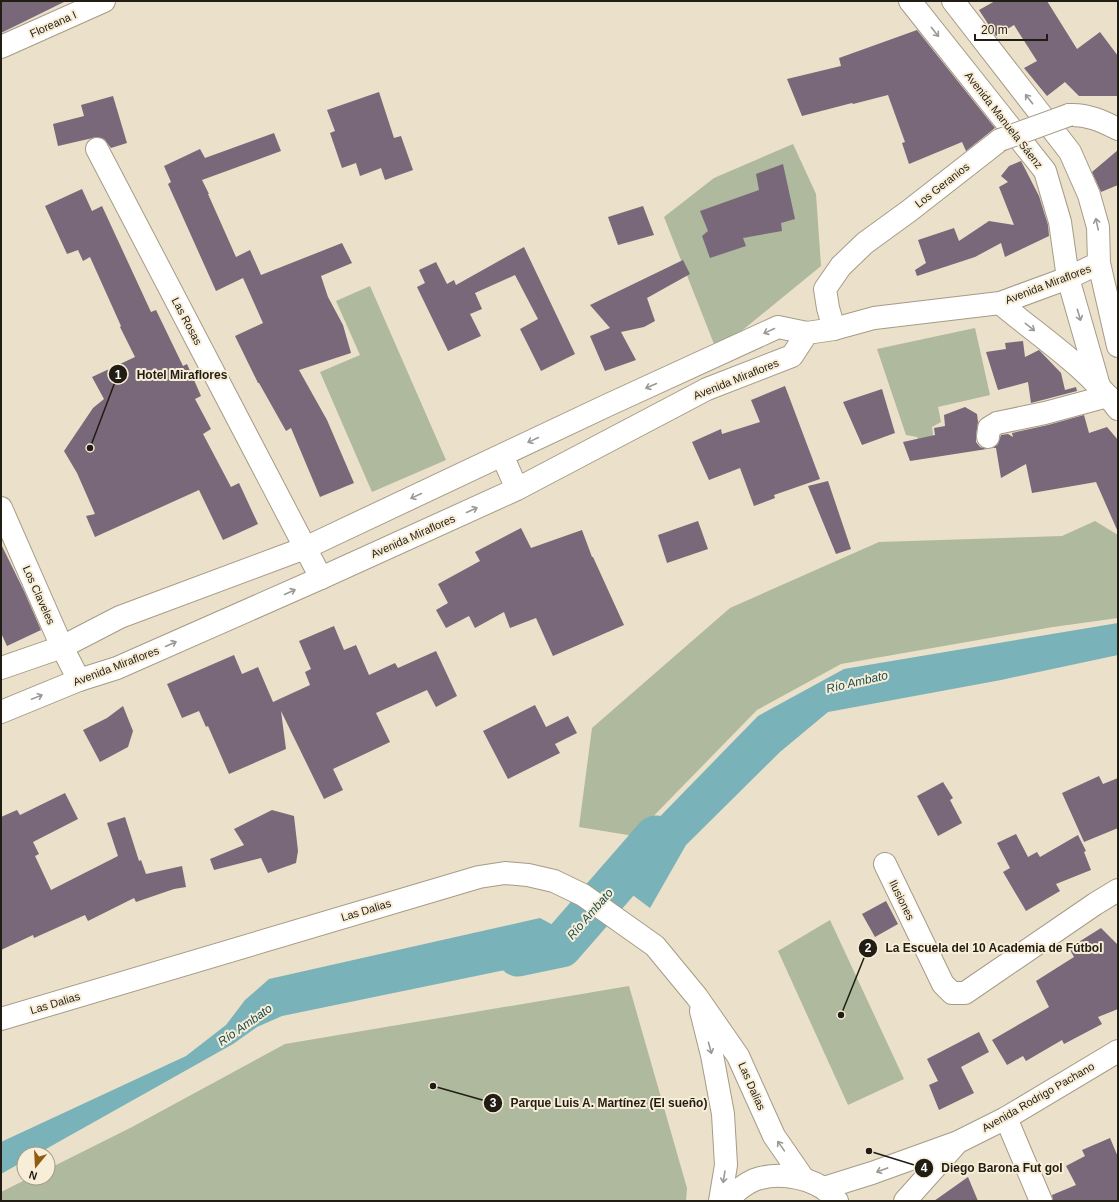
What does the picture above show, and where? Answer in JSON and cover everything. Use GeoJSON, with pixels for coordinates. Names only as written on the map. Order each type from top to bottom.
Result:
{"type":"FeatureCollection","features":[{"type":"Feature","properties":{"kind":"main road","name":"Floreana I"},"geometry":{"type":"LineString","coordinates":[[1,47],[104,1]]}},
{"type":"Feature","properties":{"kind":"main road","name":"Avenida Manuela Sáenz"},"geometry":{"type":"LineString","coordinates":[[910,1],[1045,171],[1060,222],[1068,278],[1108,397]]}},
{"type":"Feature","properties":{"kind":"main road"},"geometry":{"type":"LineString","coordinates":[[953,1],[1070,152],[1089,195],[1098,226],[1099,263],[1118,346]]}},
{"type":"Feature","properties":{"kind":"main road","name":"Los Geranios"},"geometry":{"type":"LineString","coordinates":[[834,329],[828,308],[825,288],[841,266],[865,243],[909,211],[1000,140],[1069,115],[1077,114],[1099,119],[1118,129]]}},
{"type":"Feature","properties":{"kind":"main road","name":"Las Rosas"},"geometry":{"type":"LineString","coordinates":[[97,149],[321,578]]}},
{"type":"Feature","properties":{"kind":"main road","name":"Avenida Miraflores"},"geometry":{"type":"LineString","coordinates":[[1,668],[62,647],[120,617],[305,548],[778,327],[807,333],[834,329],[874,318],[1000,303],[1068,278],[1099,263]]}},
{"type":"Feature","properties":{"kind":"main road"},"geometry":{"type":"LineString","coordinates":[[1000,303],[1062,352],[1108,397]]}},
{"type":"Feature","properties":{"kind":"main road","name":"Avenida Miraflores"},"geometry":{"type":"LineString","coordinates":[[1,712],[79,680],[117,668],[517,489],[707,389],[792,356],[807,333]]}},
{"type":"Feature","properties":{"kind":"main road"},"geometry":{"type":"LineString","coordinates":[[988,436],[989,428],[997,423],[1045,413],[1108,397]]}},
{"type":"Feature","properties":{"kind":"main road"},"geometry":{"type":"LineString","coordinates":[[502,455],[517,489]]}},
{"type":"Feature","properties":{"kind":"main road","name":"Los Claveles"},"geometry":{"type":"LineString","coordinates":[[1,508],[62,647],[79,680]]}},
{"type":"Feature","properties":{"kind":"main road","name":"Ilusiones"},"geometry":{"type":"LineString","coordinates":[[885,864],[943,984],[952,993],[965,993],[1095,904],[1118,890]]}},
{"type":"Feature","properties":{"kind":"main road","name":"Las Dalias"},"geometry":{"type":"LineString","coordinates":[[1,1019],[479,877],[505,874],[528,875],[554,881],[583,895],[655,946],[697,997],[738,1056],[774,1136],[803,1178]]}},
{"type":"Feature","properties":{"kind":"main road","name":"Las Dalias"},"geometry":{"type":"LineString","coordinates":[[697,997],[712,1055],[723,1114],[726,1164],[720,1201]]}},
{"type":"Feature","properties":{"kind":"main road","name":"Avenida Rodrigo Pachano"},"geometry":{"type":"LineString","coordinates":[[830,1195],[872,1173],[958,1142],[1006,1118],[1117,1053]]}},
{"type":"Feature","properties":{"kind":"main road"},"geometry":{"type":"LineString","coordinates":[[1006,1118],[1041,1201]]}},
{"type":"Feature","properties":{"kind":"main road","name":"Avenida Rodrigo Pachano"},"geometry":{"type":"LineString","coordinates":[[905,1201],[958,1142]]}},
{"type":"Feature","properties":{"kind":"main road"},"geometry":{"type":"LineString","coordinates":[[727,1201],[734,1194],[754,1180],[778,1175],[803,1178],[830,1195]]}},
{"type":"Feature","properties":{"kind":"green space"},"geometry":{"type":"Polygon","coordinates":[[[793,144],[816,194],[821,266],[739,333],[714,344],[664,217],[714,178],[793,144]]]}},
{"type":"Feature","properties":{"kind":"green space"},"geometry":{"type":"Polygon","coordinates":[[[370,286],[446,460],[372,492],[320,372],[360,355],[336,301],[370,286]]]}},
{"type":"Feature","properties":{"kind":"green space"},"geometry":{"type":"Polygon","coordinates":[[[975,328],[990,395],[938,407],[941,422],[932,427],[935,449],[924,449],[917,437],[906,435],[877,349],[975,328]]]}},
{"type":"Feature","properties":{"kind":"green space"},"geometry":{"type":"Polygon","coordinates":[[[1095,521],[1118,535],[1118,618],[1053,627],[841,664],[757,710],[634,836],[579,827],[592,728],[730,608],[879,542],[1062,536],[1095,521]]]}},
{"type":"Feature","properties":{"kind":"green space"},"geometry":{"type":"Polygon","coordinates":[[[830,920],[904,1079],[848,1105],[778,951],[830,920]]]}},
{"type":"Feature","properties":{"kind":"green space"},"geometry":{"type":"Polygon","coordinates":[[[629,986],[687,1188],[686,1201],[1,1201],[1,1192],[16,1184],[16,1186],[56,1186],[56,1165],[132,1127],[285,1044],[629,986]]]}},
{"type":"Feature","properties":{"kind":"water"},"geometry":{"type":"Polygon","coordinates":[[[1118,623],[1118,655],[1001,680],[828,712],[780,752],[686,845],[650,908],[611,879],[641,836],[758,716],[844,669],[1118,623]]]}},
{"type":"Feature","properties":{"kind":"water"},"geometry":{"type":"Polygon","coordinates":[[[540,918],[583,941],[563,958],[282,1016],[257,1027],[233,1044],[51,1146],[16,1146],[16,1166],[1,1174],[1,1142],[186,1056],[226,1025],[245,1000],[269,979],[540,918]]]}},
{"type":"Feature","properties":{"kind":"building"},"geometry":{"type":"Polygon","coordinates":[[[1,1],[66,1],[1,33],[1,1]]]}},
{"type":"Feature","properties":{"kind":"building"},"geometry":{"type":"Polygon","coordinates":[[[995,1],[1047,1],[1077,49],[1100,32],[1118,56],[1118,96],[1079,96],[1065,82],[1047,96],[1024,68],[1037,61],[1014,25],[996,36],[979,10],[995,1]]]}},
{"type":"Feature","properties":{"kind":"building"},"geometry":{"type":"Polygon","coordinates":[[[917,30],[995,128],[966,151],[962,142],[909,164],[902,143],[905,142],[888,95],[802,116],[787,79],[841,66],[839,58],[917,30]]]}},
{"type":"Feature","properties":{"kind":"building"},"geometry":{"type":"Polygon","coordinates":[[[379,92],[394,138],[401,136],[413,170],[385,180],[381,168],[360,176],[356,163],[342,168],[330,133],[335,131],[327,110],[379,92]]]}},
{"type":"Feature","properties":{"kind":"building"},"geometry":{"type":"Polygon","coordinates":[[[113,96],[127,143],[111,148],[104,139],[97,137],[58,146],[53,124],[84,116],[81,105],[113,96]]]}},
{"type":"Feature","properties":{"kind":"building"},"geometry":{"type":"Polygon","coordinates":[[[274,133],[281,151],[202,180],[236,257],[250,250],[261,275],[342,243],[352,263],[321,276],[328,297],[343,325],[351,353],[299,370],[327,420],[354,483],[320,497],[291,428],[286,431],[258,383],[235,336],[263,323],[243,278],[216,291],[168,184],[171,182],[164,166],[200,149],[205,158],[274,133]]]}},
{"type":"Feature","properties":{"kind":"building"},"geometry":{"type":"Polygon","coordinates":[[[1118,150],[1118,185],[1101,192],[1092,172],[1118,150]]]}},
{"type":"Feature","properties":{"kind":"building"},"geometry":{"type":"Polygon","coordinates":[[[1021,161],[1039,196],[1048,225],[1049,236],[1005,257],[1001,243],[975,257],[917,276],[915,270],[926,263],[918,240],[954,228],[959,241],[989,221],[1014,225],[999,187],[1008,182],[1001,176],[1009,166],[1021,161]]]}},
{"type":"Feature","properties":{"kind":"building"},"geometry":{"type":"Polygon","coordinates":[[[783,164],[795,219],[781,223],[782,231],[743,238],[746,246],[710,258],[702,236],[708,231],[700,211],[759,190],[756,174],[783,164]]]}},
{"type":"Feature","properties":{"kind":"building"},"geometry":{"type":"Polygon","coordinates":[[[82,189],[92,211],[102,206],[151,312],[156,310],[183,366],[187,364],[201,396],[195,399],[211,429],[203,434],[231,487],[239,483],[258,524],[223,540],[199,490],[95,537],[86,516],[95,514],[77,473],[64,451],[93,408],[104,399],[92,377],[135,357],[120,327],[121,326],[90,257],[83,261],[78,250],[67,254],[45,206],[82,189]]]}},
{"type":"Feature","properties":{"kind":"building"},"geometry":{"type":"Polygon","coordinates":[[[643,206],[654,235],[618,245],[608,217],[643,206]]]}},
{"type":"Feature","properties":{"kind":"building"},"geometry":{"type":"Polygon","coordinates":[[[524,247],[575,354],[541,371],[520,329],[538,319],[515,275],[475,293],[482,309],[470,314],[481,336],[448,351],[417,287],[425,283],[419,270],[436,262],[447,284],[454,280],[456,285],[524,247]]]}},
{"type":"Feature","properties":{"kind":"building"},"geometry":{"type":"Polygon","coordinates":[[[683,260],[690,274],[647,298],[655,321],[644,327],[621,332],[636,360],[605,371],[590,336],[610,328],[590,305],[683,260]]]}},
{"type":"Feature","properties":{"kind":"building"},"geometry":{"type":"Polygon","coordinates":[[[1023,341],[1025,357],[1039,350],[1061,373],[1065,390],[1076,387],[1077,391],[1031,403],[1028,382],[998,390],[986,352],[1006,349],[1005,343],[1023,341]]]}},
{"type":"Feature","properties":{"kind":"building"},"geometry":{"type":"Polygon","coordinates":[[[785,386],[820,479],[774,495],[775,498],[754,506],[740,468],[709,480],[692,442],[721,429],[722,434],[760,422],[751,400],[785,386]]]}},
{"type":"Feature","properties":{"kind":"building"},"geometry":{"type":"Polygon","coordinates":[[[882,389],[895,433],[862,445],[843,402],[882,389]]]}},
{"type":"Feature","properties":{"kind":"building"},"geometry":{"type":"Polygon","coordinates":[[[965,407],[977,414],[978,422],[976,442],[980,447],[987,449],[910,461],[903,442],[935,435],[934,428],[945,426],[944,415],[965,407]]]}},
{"type":"Feature","properties":{"kind":"building"},"geometry":{"type":"Polygon","coordinates":[[[1084,415],[1089,433],[1107,427],[1118,440],[1118,532],[1096,482],[1032,493],[1026,464],[1001,478],[996,448],[993,448],[998,444],[1001,435],[1008,434],[1013,437],[1012,433],[1084,415]]]}},
{"type":"Feature","properties":{"kind":"building"},"geometry":{"type":"Polygon","coordinates":[[[828,481],[851,549],[836,554],[808,486],[828,481]]]}},
{"type":"Feature","properties":{"kind":"building"},"geometry":{"type":"Polygon","coordinates":[[[698,521],[708,549],[667,563],[658,535],[698,521]]]}},
{"type":"Feature","properties":{"kind":"building"},"geometry":{"type":"Polygon","coordinates":[[[521,528],[531,548],[582,530],[592,557],[624,625],[553,656],[536,618],[510,628],[504,612],[475,628],[469,616],[446,628],[436,610],[448,603],[438,584],[480,561],[475,552],[521,528]]]}},
{"type":"Feature","properties":{"kind":"building"},"geometry":{"type":"Polygon","coordinates":[[[1,544],[41,630],[7,646],[1,633],[1,544]]]}},
{"type":"Feature","properties":{"kind":"building"},"geometry":{"type":"Polygon","coordinates":[[[334,626],[344,650],[356,645],[369,675],[395,663],[398,668],[436,651],[457,696],[436,707],[427,690],[376,713],[390,742],[333,769],[343,790],[324,799],[281,711],[286,749],[229,774],[208,726],[206,727],[199,711],[182,718],[167,684],[234,655],[242,674],[258,667],[273,702],[310,685],[305,672],[311,669],[299,641],[334,626]]]}},
{"type":"Feature","properties":{"kind":"building"},"geometry":{"type":"Polygon","coordinates":[[[535,705],[546,727],[568,716],[577,733],[555,744],[560,753],[508,779],[483,731],[535,705]]]}},
{"type":"Feature","properties":{"kind":"building"},"geometry":{"type":"Polygon","coordinates":[[[123,706],[133,731],[128,747],[100,762],[83,730],[107,718],[123,706]]]}},
{"type":"Feature","properties":{"kind":"building"},"geometry":{"type":"Polygon","coordinates":[[[1099,776],[1103,784],[1118,778],[1118,828],[1084,842],[1062,793],[1099,776]]]}},
{"type":"Feature","properties":{"kind":"building"},"geometry":{"type":"Polygon","coordinates":[[[943,782],[953,798],[950,800],[962,823],[938,836],[917,796],[943,782]]]}},
{"type":"Feature","properties":{"kind":"building"},"geometry":{"type":"Polygon","coordinates":[[[65,793],[78,819],[33,842],[39,854],[35,856],[51,890],[118,856],[107,823],[125,817],[139,861],[141,860],[146,874],[182,866],[186,887],[174,889],[136,902],[134,898],[88,921],[85,915],[34,938],[33,935],[1,950],[1,817],[17,810],[20,815],[65,793]]]}},
{"type":"Feature","properties":{"kind":"building"},"geometry":{"type":"Polygon","coordinates":[[[272,810],[294,816],[298,851],[296,863],[268,873],[261,858],[214,870],[210,859],[244,845],[234,829],[272,810]]]}},
{"type":"Feature","properties":{"kind":"building"},"geometry":{"type":"Polygon","coordinates":[[[1016,834],[1028,857],[1037,852],[1040,857],[1078,835],[1086,851],[1084,852],[1091,870],[1056,884],[1060,891],[1026,911],[1003,872],[1010,868],[997,843],[1016,834]]]}},
{"type":"Feature","properties":{"kind":"building"},"geometry":{"type":"Polygon","coordinates":[[[886,901],[898,924],[875,937],[862,914],[886,901]]]}},
{"type":"Feature","properties":{"kind":"building"},"geometry":{"type":"Polygon","coordinates":[[[1101,928],[1118,945],[1118,1009],[1098,1017],[1102,1024],[1064,1044],[1062,1040],[1026,1061],[1023,1056],[1007,1065],[992,1040],[1049,1007],[1036,981],[1074,957],[1069,948],[1101,928]]]}},
{"type":"Feature","properties":{"kind":"building"},"geometry":{"type":"Polygon","coordinates":[[[979,1032],[989,1052],[961,1067],[974,1093],[939,1110],[929,1085],[938,1081],[927,1059],[979,1032]]]}},
{"type":"Feature","properties":{"kind":"building"},"geometry":{"type":"Polygon","coordinates":[[[1110,1138],[1118,1157],[1118,1201],[1053,1201],[1052,1195],[1076,1185],[1066,1166],[1085,1156],[1082,1150],[1110,1138]]]}},
{"type":"Feature","properties":{"kind":"building"},"geometry":{"type":"Polygon","coordinates":[[[968,1177],[978,1201],[934,1201],[968,1177]]]}},
{"type":"Feature","properties":{"kind":"waterway","name":"Río Ambato"},"geometry":{"type":"LineString","coordinates":[[518,955],[561,946],[656,837]]}},
{"type":"Feature","properties":{"kind":"place","name":"Hotel Miraflores"},"geometry":{"type":"Point","coordinates":[90,448]}},
{"type":"Feature","properties":{"kind":"place","name":"La Escuela del 10 Academia de Fútbol"},"geometry":{"type":"Point","coordinates":[841,1015]}},
{"type":"Feature","properties":{"kind":"place","name":"Parque Luis A. Martínez (El sueño)"},"geometry":{"type":"Point","coordinates":[433,1086]}},
{"type":"Feature","properties":{"kind":"place","name":"Diego Barona Fut gol"},"geometry":{"type":"Point","coordinates":[869,1151]}}]}
